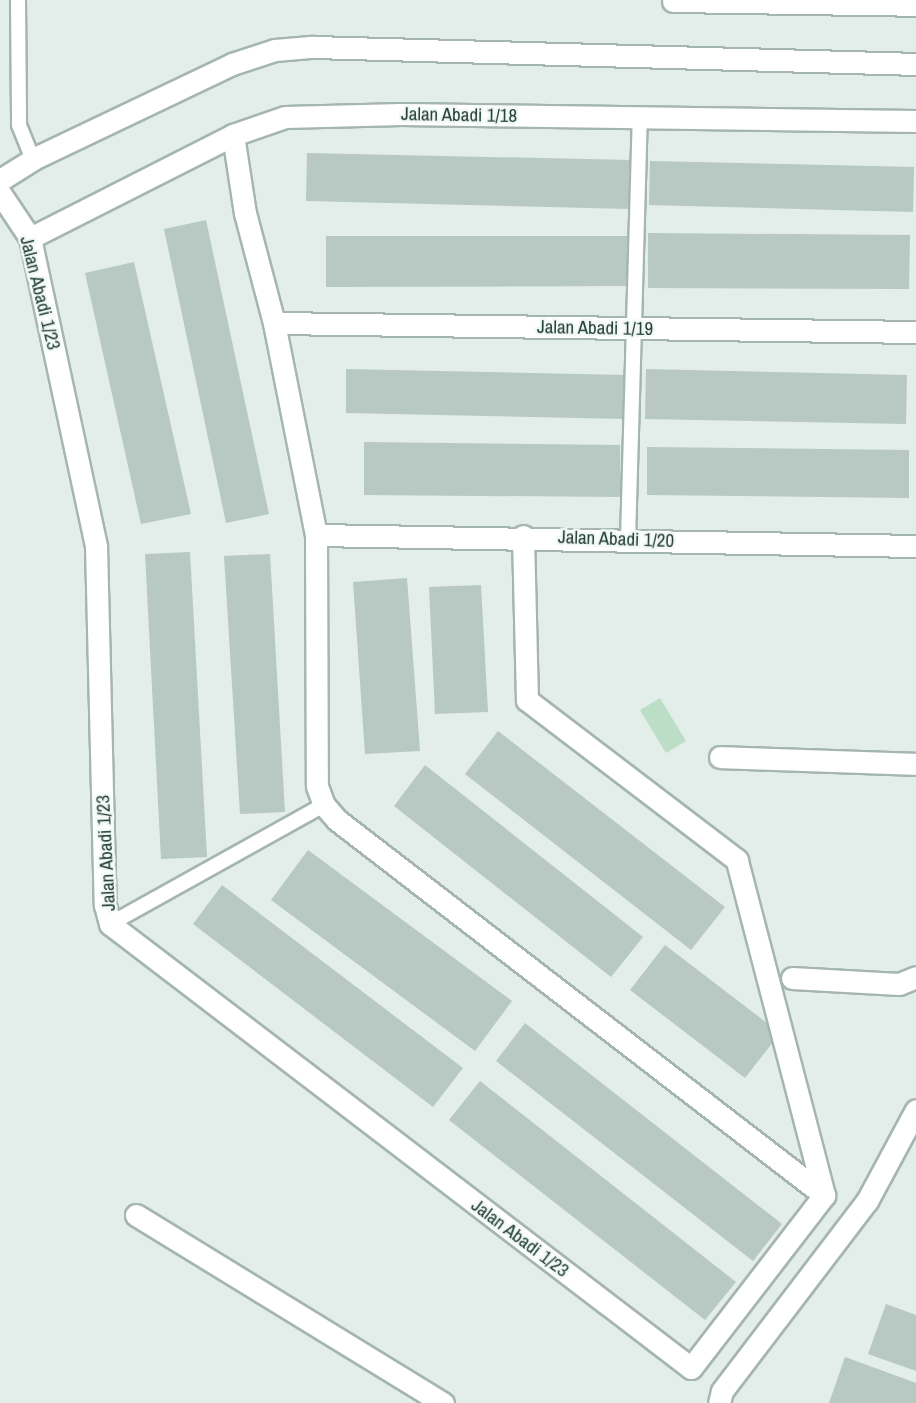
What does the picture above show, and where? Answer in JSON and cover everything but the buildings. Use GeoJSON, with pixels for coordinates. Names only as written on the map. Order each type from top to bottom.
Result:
{"type":"FeatureCollection","features":[{"type":"Feature","properties":{"kind":"street"},"geometry":{"type":"LineString","coordinates":[[673,0],[916,5]]}},
{"type":"Feature","properties":{"kind":"street"},"geometry":{"type":"LineString","coordinates":[[0,180],[33,159],[232,64],[275,50],[313,47],[916,64]]}},
{"type":"Feature","properties":{"kind":"street","name":"Jalan Abadi 1/18"},"geometry":{"type":"LineString","coordinates":[[30,238],[233,135],[298,117],[401,114],[916,121]]}},
{"type":"Feature","properties":{"kind":"street"},"geometry":{"type":"LineString","coordinates":[[233,135],[245,213],[274,323],[316,535],[317,786],[324,805],[337,820],[824,1195]]}},
{"type":"Feature","properties":{"kind":"street","name":"Jalan Abadi 1/23"},"geometry":{"type":"LineString","coordinates":[[0,193],[30,238],[96,546],[105,905],[110,924],[691,1368],[824,1195]]}},
{"type":"Feature","properties":{"kind":"street","name":"Jalan Abadi 1/19"},"geometry":{"type":"LineString","coordinates":[[274,323],[916,332]]}},
{"type":"Feature","properties":{"kind":"street","name":"Jalan Abadi 1/20"},"geometry":{"type":"LineString","coordinates":[[316,535],[523,536],[916,546]]}},
{"type":"Feature","properties":{"kind":"street"},"geometry":{"type":"LineString","coordinates":[[523,536],[527,700],[737,860],[824,1195]]}},
{"type":"Feature","properties":{"kind":"street"},"geometry":{"type":"LineString","coordinates":[[720,757],[916,764]]}},
{"type":"Feature","properties":{"kind":"street"},"geometry":{"type":"LineString","coordinates":[[792,978],[899,984],[916,977]]}},
{"type":"Feature","properties":{"kind":"street"},"geometry":{"type":"LineString","coordinates":[[725,1399],[856,1217],[916,1110]]}},
{"type":"Feature","properties":{"kind":"street"},"geometry":{"type":"LineString","coordinates":[[136,1215],[443,1403]]}},
{"type":"Feature","properties":{"kind":"lane"},"geometry":{"type":"LineString","coordinates":[[19,0],[19,125],[33,159]]}},
{"type":"Feature","properties":{"kind":"lane"},"geometry":{"type":"LineString","coordinates":[[628,540],[640,119]]}},
{"type":"Feature","properties":{"kind":"lane"},"geometry":{"type":"LineString","coordinates":[[110,924],[324,805]]}},
{"type":"Feature","properties":{"kind":"green space"},"geometry":{"type":"Polygon","coordinates":[[[660,698],[686,741],[666,753],[640,710],[660,698]]]}}]}
